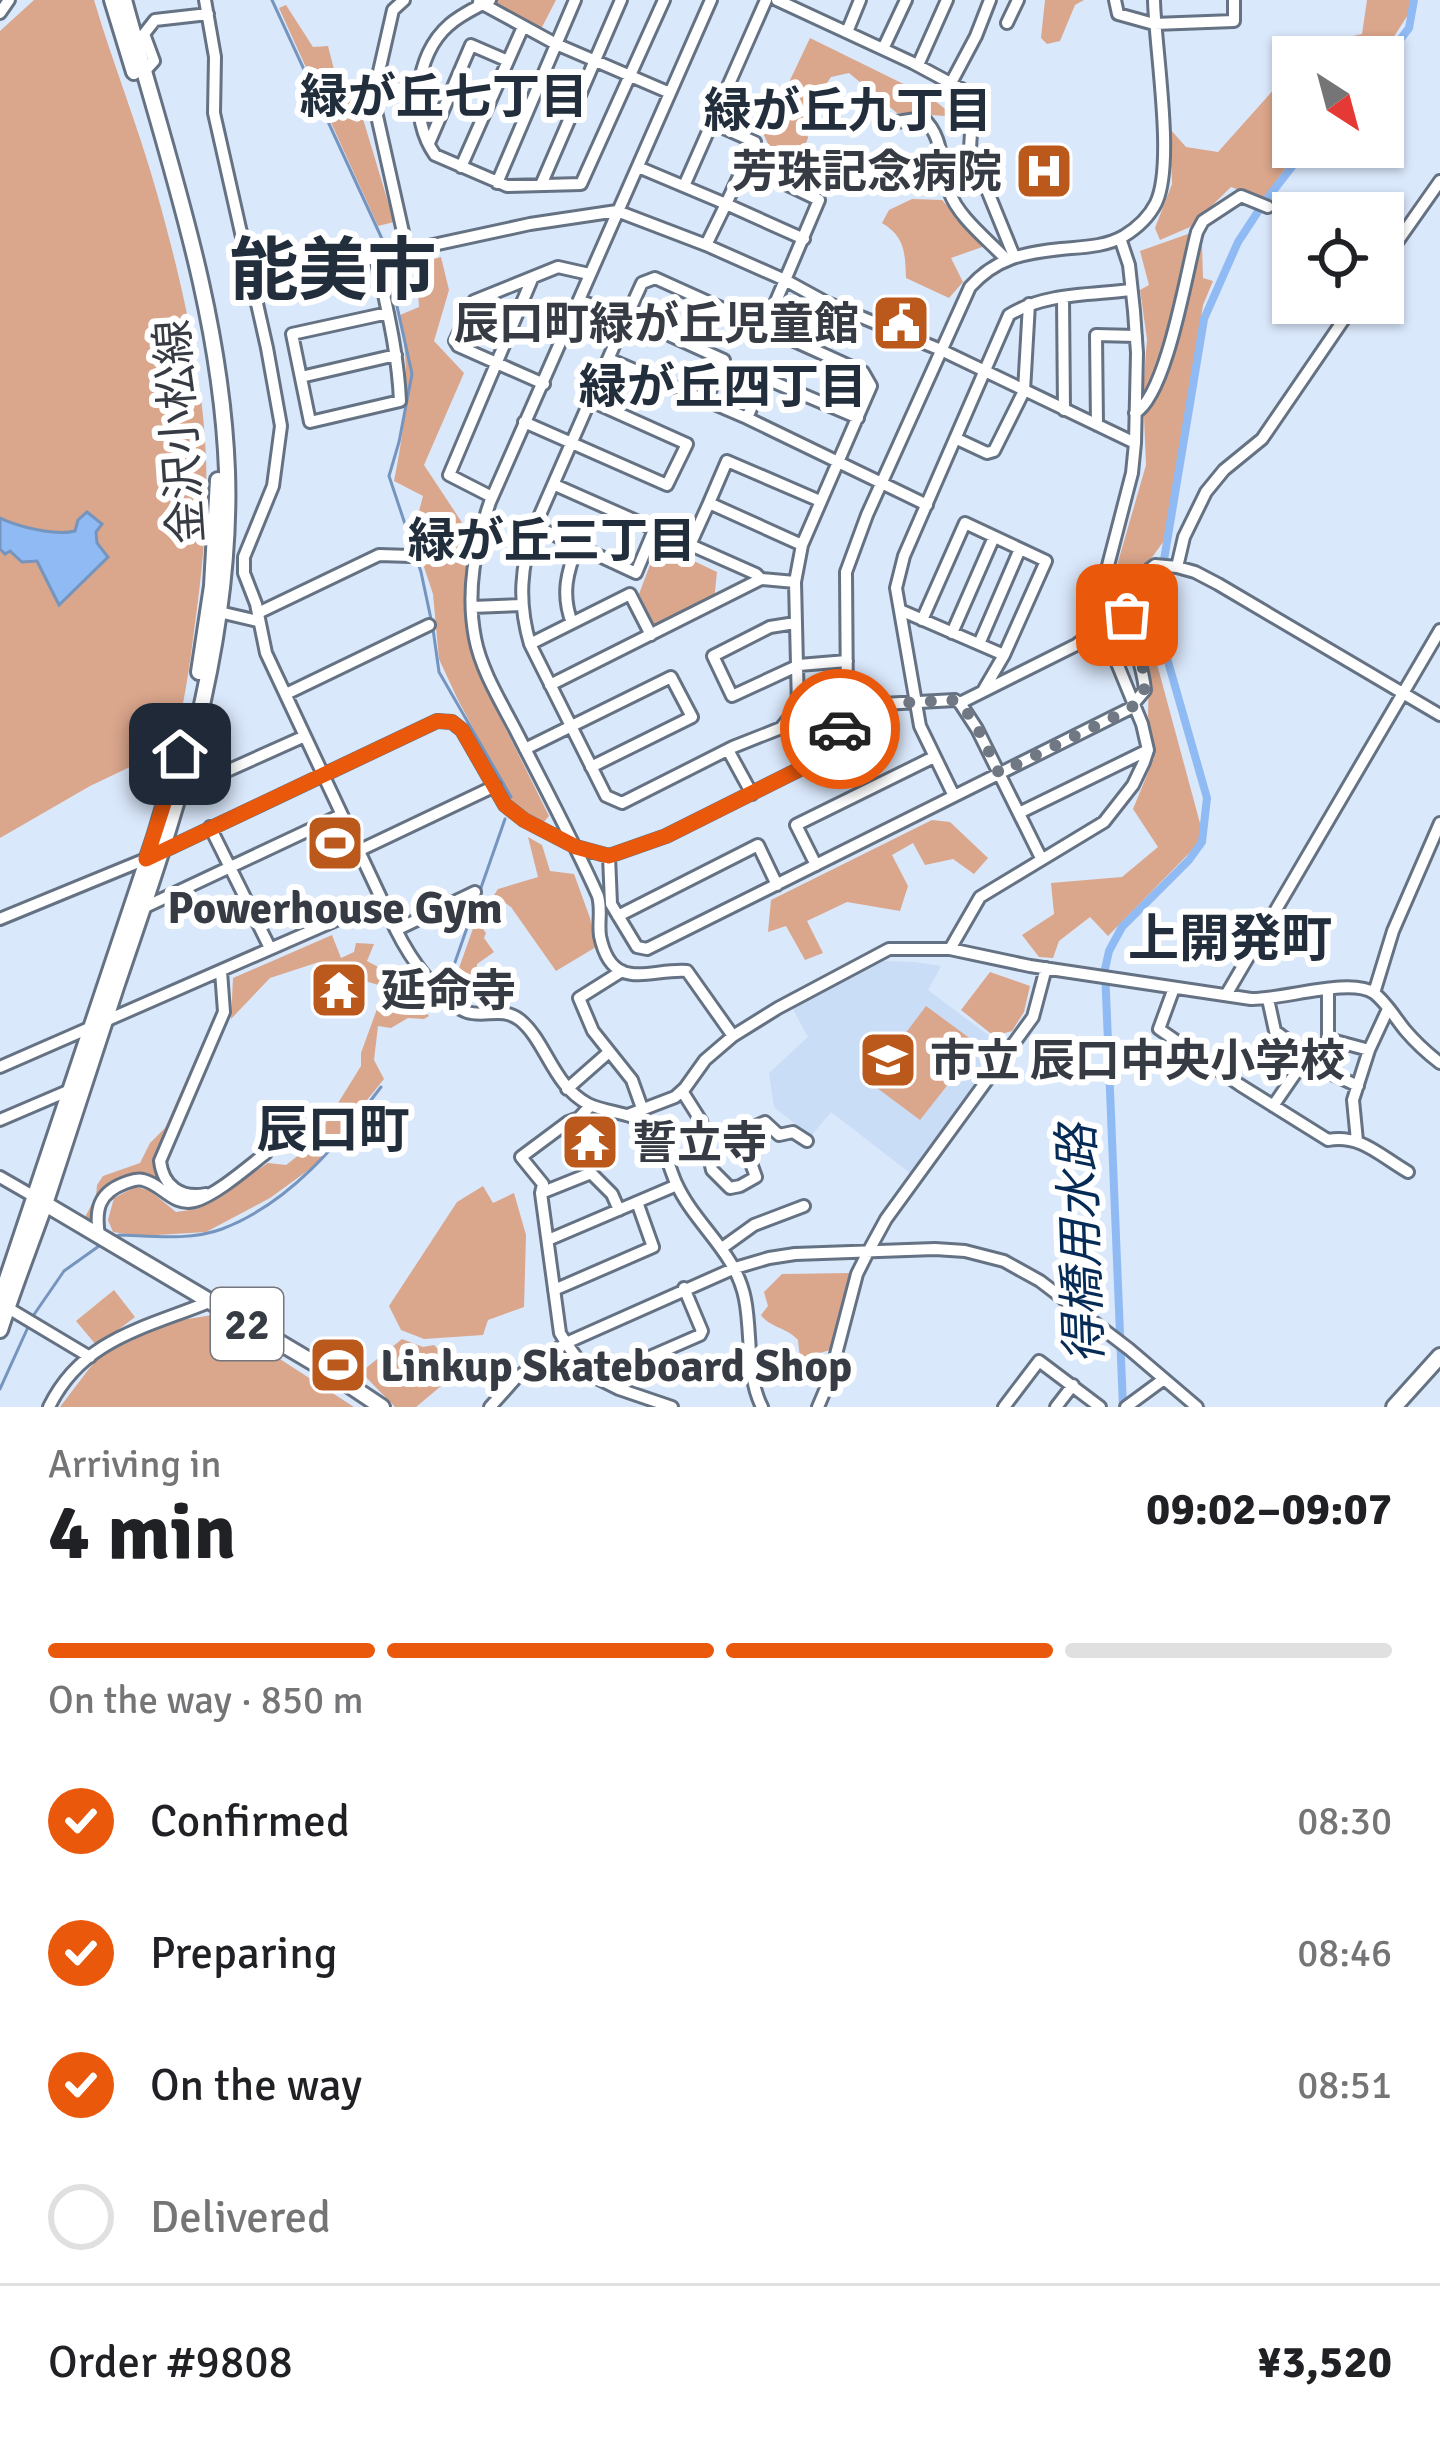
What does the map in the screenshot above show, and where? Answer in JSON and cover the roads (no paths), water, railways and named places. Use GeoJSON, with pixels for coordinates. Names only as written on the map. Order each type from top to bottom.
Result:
{"type":"FeatureCollection","features":[{"type":"Feature","properties":{"kind":"main road","name":"金沢小松線"},"geometry":{"type":"LineString","coordinates":[[39,1200],[70,1090],[162,850],[215,644],[216,428],[204,339],[172,202],[112,0]]}},
{"type":"Feature","properties":{"kind":"main road","name":"金沢小松線"},"geometry":{"type":"LineString","coordinates":[[0,1330],[2,1303],[98,1025],[180,754],[214,611],[227,515],[220,381],[204,290],[124,0]]}},
{"type":"Feature","properties":{"kind":"main road","name":"22"},"geometry":{"type":"LineString","coordinates":[[39,1200],[382,1407]]}},
{"type":"Feature","properties":{"kind":"main road"},"geometry":{"type":"LineString","coordinates":[[1394,1407],[1440,1357]]}},
{"type":"Feature","properties":{"kind":"street"},"geometry":{"type":"LineString","coordinates":[[0,13],[9,0]]}},
{"type":"Feature","properties":{"kind":"street"},"geometry":{"type":"LineString","coordinates":[[205,0],[214,57],[214,113],[280,425],[273,486],[244,556],[244,573],[266,653],[418,968],[463,1010],[498,1011],[522,1021],[568,1089],[590,1106],[647,1124],[658,1139],[685,1200],[735,1268],[745,1299],[755,1390],[762,1407]]}},
{"type":"Feature","properties":{"kind":"street"},"geometry":{"type":"LineString","coordinates":[[379,0],[393,10]]}},
{"type":"Feature","properties":{"kind":"street"},"geometry":{"type":"LineString","coordinates":[[404,0],[393,10],[373,98],[407,250]]}},
{"type":"Feature","properties":{"kind":"street"},"geometry":{"type":"LineString","coordinates":[[497,183],[575,0]]}},
{"type":"Feature","properties":{"kind":"street"},"geometry":{"type":"LineString","coordinates":[[541,185],[621,0]]}},
{"type":"Feature","properties":{"kind":"street"},"geometry":{"type":"LineString","coordinates":[[664,0],[629,76],[581,184],[507,186],[435,155],[417,105],[418,84],[440,34],[483,2],[556,44],[629,76],[670,93]]}},
{"type":"Feature","properties":{"kind":"street"},"geometry":{"type":"LineString","coordinates":[[711,0],[492,497],[477,540],[472,607],[476,641],[491,681],[601,906],[604,947],[622,971],[632,976],[687,971],[733,1036]]}},
{"type":"Feature","properties":{"kind":"street"},"geometry":{"type":"LineString","coordinates":[[683,186],[766,0]]}},
{"type":"Feature","properties":{"kind":"street"},"geometry":{"type":"LineString","coordinates":[[777,0],[980,99],[972,118],[970,148],[1010,257]]}},
{"type":"Feature","properties":{"kind":"street"},"geometry":{"type":"LineString","coordinates":[[811,16],[818,0]]}},
{"type":"Feature","properties":{"kind":"street"},"geometry":{"type":"LineString","coordinates":[[847,32],[860,0]]}},
{"type":"Feature","properties":{"kind":"street"},"geometry":{"type":"LineString","coordinates":[[884,49],[906,0]]}},
{"type":"Feature","properties":{"kind":"street"},"geometry":{"type":"LineString","coordinates":[[918,65],[947,0]]}},
{"type":"Feature","properties":{"kind":"street"},"geometry":{"type":"LineString","coordinates":[[951,83],[990,0]]}},
{"type":"Feature","properties":{"kind":"street"},"geometry":{"type":"LineString","coordinates":[[1006,23],[1018,0]]}},
{"type":"Feature","properties":{"kind":"street"},"geometry":{"type":"LineString","coordinates":[[1115,0],[1118,14],[1154,24],[1234,21],[1234,0]]}},
{"type":"Feature","properties":{"kind":"street"},"geometry":{"type":"LineString","coordinates":[[0,919],[146,859],[437,721],[452,722],[462,730],[505,805],[524,820],[576,847],[609,856],[666,836],[819,757],[842,728],[847,706],[846,572],[970,287],[1010,257],[1096,246],[1120,238],[1155,204],[1163,178],[1154,0]]}},
{"type":"Feature","properties":{"kind":"street"},"geometry":{"type":"LineString","coordinates":[[144,72],[154,61],[144,34],[154,20],[208,14]]}},
{"type":"Feature","properties":{"kind":"street"},"geometry":{"type":"LineString","coordinates":[[460,167],[523,27]]}},
{"type":"Feature","properties":{"kind":"street"},"geometry":{"type":"LineString","coordinates":[[428,145],[471,45],[508,61]]}},
{"type":"Feature","properties":{"kind":"street"},"geometry":{"type":"LineString","coordinates":[[376,80],[418,95]]}},
{"type":"Feature","properties":{"kind":"street"},"geometry":{"type":"LineString","coordinates":[[883,124],[923,118],[934,128],[950,194],[967,218],[1010,257]]}},
{"type":"Feature","properties":{"kind":"street"},"geometry":{"type":"LineString","coordinates":[[706,245],[755,142],[712,123]]}},
{"type":"Feature","properties":{"kind":"street"},"geometry":{"type":"LineString","coordinates":[[743,164],[819,200],[765,327]]}},
{"type":"Feature","properties":{"kind":"street"},"geometry":{"type":"LineString","coordinates":[[638,167],[804,239]]}},
{"type":"Feature","properties":{"kind":"street"},"geometry":{"type":"LineString","coordinates":[[1404,232],[1440,181]]}},
{"type":"Feature","properties":{"kind":"street"},"geometry":{"type":"LineString","coordinates":[[1136,413],[1156,388],[1203,221],[1241,196],[1268,206]]}},
{"type":"Feature","properties":{"kind":"street"},"geometry":{"type":"LineString","coordinates":[[253,284],[530,224],[617,211],[785,280],[1135,443]]}},
{"type":"Feature","properties":{"kind":"street"},"geometry":{"type":"LineString","coordinates":[[950,949],[980,897],[1104,822],[1133,785],[1148,750],[1135,704],[1096,612],[1132,473],[1135,443],[1136,336],[1129,265],[1120,238]]}},
{"type":"Feature","properties":{"kind":"street"},"geometry":{"type":"LineString","coordinates":[[292,334],[310,422],[400,401],[376,256]]}},
{"type":"Feature","properties":{"kind":"street"},"geometry":{"type":"LineString","coordinates":[[544,384],[455,341],[474,301],[558,267],[590,274]]}},
{"type":"Feature","properties":{"kind":"street"},"geometry":{"type":"LineString","coordinates":[[656,278],[765,327],[863,371],[871,386],[802,545],[794,622],[798,707],[781,728],[622,802],[612,801],[530,644],[522,605],[525,553],[642,283],[656,278]]}},
{"type":"Feature","properties":{"kind":"street"},"geometry":{"type":"LineString","coordinates":[[492,497],[449,475],[532,279]]}},
{"type":"Feature","properties":{"kind":"street"},"geometry":{"type":"LineString","coordinates":[[954,796],[920,726],[896,588],[898,574],[1009,315],[1029,304],[1131,290]]}},
{"type":"Feature","properties":{"kind":"street"},"geometry":{"type":"LineString","coordinates":[[1063,298],[1064,410]]}},
{"type":"Feature","properties":{"kind":"street"},"geometry":{"type":"LineString","coordinates":[[580,301],[627,316],[724,360],[706,402]]}},
{"type":"Feature","properties":{"kind":"street"},"geometry":{"type":"LineString","coordinates":[[957,439],[987,453],[994,451],[1024,391],[1029,304]]}},
{"type":"Feature","properties":{"kind":"street"},"geometry":{"type":"LineString","coordinates":[[265,340],[388,313]]}},
{"type":"Feature","properties":{"kind":"street"},"geometry":{"type":"LineString","coordinates":[[609,856],[611,904],[637,947],[646,949],[1135,704],[1145,690],[1127,605],[1135,584],[1167,566],[1206,492],[1224,470],[1262,439],[1341,324]]}},
{"type":"Feature","properties":{"kind":"street"},"geometry":{"type":"LineString","coordinates":[[1096,425],[1096,335],[1136,336]]}},
{"type":"Feature","properties":{"kind":"street"},"geometry":{"type":"LineString","coordinates":[[301,376],[396,356]]}},
{"type":"Feature","properties":{"kind":"street"},"geometry":{"type":"LineString","coordinates":[[609,359],[839,460],[927,505]]}},
{"type":"Feature","properties":{"kind":"street"},"geometry":{"type":"LineString","coordinates":[[747,418],[764,379],[857,418]]}},
{"type":"Feature","properties":{"kind":"street"},"geometry":{"type":"LineString","coordinates":[[524,422],[667,485],[687,444],[591,401]]}},
{"type":"Feature","properties":{"kind":"street"},"geometry":{"type":"LineString","coordinates":[[690,545],[728,461],[820,501]]}},
{"type":"Feature","properties":{"kind":"street"},"geometry":{"type":"LineString","coordinates":[[555,485],[760,579]]}},
{"type":"Feature","properties":{"kind":"street"},"geometry":{"type":"LineString","coordinates":[[709,502],[802,545]]}},
{"type":"Feature","properties":{"kind":"street"},"geometry":{"type":"LineString","coordinates":[[922,620],[965,523],[1046,561],[983,691]]}},
{"type":"Feature","properties":{"kind":"street"},"geometry":{"type":"LineString","coordinates":[[535,526],[636,572],[654,530]]}},
{"type":"Feature","properties":{"kind":"street"},"geometry":{"type":"LineString","coordinates":[[952,633],[994,536]]}},
{"type":"Feature","properties":{"kind":"street"},"geometry":{"type":"LineString","coordinates":[[572,622],[566,605],[566,576],[578,544]]}},
{"type":"Feature","properties":{"kind":"street"},"geometry":{"type":"LineString","coordinates":[[979,644],[1020,549]]}},
{"type":"Feature","properties":{"kind":"street"},"geometry":{"type":"LineString","coordinates":[[214,611],[258,617],[379,555],[411,556]]}},
{"type":"Feature","properties":{"kind":"street"},"geometry":{"type":"LineString","coordinates":[[1167,566],[1206,577],[1440,715]]}},
{"type":"Feature","properties":{"kind":"street"},"geometry":{"type":"LineString","coordinates":[[550,685],[760,579],[795,582]]}},
{"type":"Feature","properties":{"kind":"street"},"geometry":{"type":"LineString","coordinates":[[530,644],[631,594],[651,634]]}},
{"type":"Feature","properties":{"kind":"street"},"geometry":{"type":"LineString","coordinates":[[472,607],[522,605]]}},
{"type":"Feature","properties":{"kind":"street"},"geometry":{"type":"LineString","coordinates":[[900,610],[1004,655]]}},
{"type":"Feature","properties":{"kind":"street"},"geometry":{"type":"LineString","coordinates":[[794,622],[770,627],[712,656],[732,696],[799,665],[847,661]]}},
{"type":"Feature","properties":{"kind":"street"},"geometry":{"type":"LineString","coordinates":[[286,694],[429,625]]}},
{"type":"Feature","properties":{"kind":"street"},"geometry":{"type":"LineString","coordinates":[[960,703],[1076,645],[1100,627]]}},
{"type":"Feature","properties":{"kind":"street"},"geometry":{"type":"LineString","coordinates":[[1226,995],[1440,630]]}},
{"type":"Feature","properties":{"kind":"street"},"geometry":{"type":"LineString","coordinates":[[525,749],[671,677],[692,717],[591,767]]}},
{"type":"Feature","properties":{"kind":"street"},"geometry":{"type":"LineString","coordinates":[[847,706],[960,703],[1041,858]]}},
{"type":"Feature","properties":{"kind":"street"},"geometry":{"type":"LineString","coordinates":[[180,792],[305,736]]}},
{"type":"Feature","properties":{"kind":"street"},"geometry":{"type":"LineString","coordinates":[[728,750],[752,794]]}},
{"type":"Feature","properties":{"kind":"street"},"geometry":{"type":"LineString","coordinates":[[1019,813],[1148,750]]}},
{"type":"Feature","properties":{"kind":"street"},"geometry":{"type":"LineString","coordinates":[[817,865],[796,825],[934,757]]}},
{"type":"Feature","properties":{"kind":"street"},"geometry":{"type":"LineString","coordinates":[[358,850],[495,786]]}},
{"type":"Feature","properties":{"kind":"street"},"geometry":{"type":"LineString","coordinates":[[143,908],[341,815]]}},
{"type":"Feature","properties":{"kind":"street"},"geometry":{"type":"LineString","coordinates":[[1374,993],[1393,931],[1440,823]]}},
{"type":"Feature","properties":{"kind":"street"},"geometry":{"type":"LineString","coordinates":[[210,827],[269,948]]}},
{"type":"Feature","properties":{"kind":"street"},"geometry":{"type":"LineString","coordinates":[[618,916],[758,845],[777,885]]}},
{"type":"Feature","properties":{"kind":"street"},"geometry":{"type":"LineString","coordinates":[[396,930],[475,892]]}},
{"type":"Feature","properties":{"kind":"street"},"geometry":{"type":"LineString","coordinates":[[0,1067],[382,900]]}},
{"type":"Feature","properties":{"kind":"street"},"geometry":{"type":"LineString","coordinates":[[627,1116],[665,1103],[682,1091],[705,1060],[778,1008],[874,956],[903,947],[950,949],[1046,968],[1268,999],[1363,989],[1374,993],[1415,1042],[1440,1063]]}},
{"type":"Feature","properties":{"kind":"street"},"geometry":{"type":"LineString","coordinates":[[818,1407],[857,1274],[868,1252],[886,1219],[1033,1017],[1046,968]]}},
{"type":"Feature","properties":{"kind":"street"},"geometry":{"type":"LineString","coordinates":[[206,1195],[189,1196],[170,1186],[160,1161],[224,1012],[221,971]]}},
{"type":"Feature","properties":{"kind":"street"},"geometry":{"type":"LineString","coordinates":[[622,971],[579,998],[593,1031],[632,1080],[642,1108]]}},
{"type":"Feature","properties":{"kind":"street"},"geometry":{"type":"LineString","coordinates":[[1174,988],[1159,1029],[1328,1140],[1358,1141],[1408,1172]]}},
{"type":"Feature","properties":{"kind":"street"},"geometry":{"type":"LineString","coordinates":[[1319,1064],[1328,1039],[1328,990]]}},
{"type":"Feature","properties":{"kind":"street"},"geometry":{"type":"LineString","coordinates":[[1268,999],[1275,1031],[1332,1074],[1358,1086]]}},
{"type":"Feature","properties":{"kind":"street"},"geometry":{"type":"LineString","coordinates":[[1358,1141],[1353,1100],[1388,1009]]}},
{"type":"Feature","properties":{"kind":"street"},"geometry":{"type":"LineString","coordinates":[[1328,1039],[1369,1050]]}},
{"type":"Feature","properties":{"kind":"street"},"geometry":{"type":"LineString","coordinates":[[568,1089],[609,1052]]}},
{"type":"Feature","properties":{"kind":"street"},"geometry":{"type":"LineString","coordinates":[[1273,1106],[1308,1055]]}},
{"type":"Feature","properties":{"kind":"street"},"geometry":{"type":"LineString","coordinates":[[0,1120],[70,1090]]}},
{"type":"Feature","properties":{"kind":"street"},"geometry":{"type":"LineString","coordinates":[[682,1091],[701,1121],[712,1171],[730,1188],[756,1177],[740,1133],[765,1122],[779,1135],[794,1132],[807,1141]]}},
{"type":"Feature","properties":{"kind":"street"},"geometry":{"type":"LineString","coordinates":[[590,1106],[521,1157],[543,1184],[560,1333],[582,1365],[599,1379],[672,1407]]}},
{"type":"Feature","properties":{"kind":"street"},"geometry":{"type":"LineString","coordinates":[[104,1239],[96,1215],[107,1192],[132,1180],[148,1181],[170,1197],[199,1200],[266,1153]]}},
{"type":"Feature","properties":{"kind":"street"},"geometry":{"type":"LineString","coordinates":[[542,1193],[592,1173],[612,1194],[619,1210]]}},
{"type":"Feature","properties":{"kind":"street"},"geometry":{"type":"LineString","coordinates":[[0,1177],[39,1200]]}},
{"type":"Feature","properties":{"kind":"street"},"geometry":{"type":"LineString","coordinates":[[548,1240],[677,1185]]}},
{"type":"Feature","properties":{"kind":"street"},"geometry":{"type":"LineString","coordinates":[[554,1290],[653,1247],[637,1202]]}},
{"type":"Feature","properties":{"kind":"street"},"geometry":{"type":"LineString","coordinates":[[722,1248],[754,1225],[804,1207]]}},
{"type":"Feature","properties":{"kind":"street"},"geometry":{"type":"LineString","coordinates":[[490,1407],[516,1378],[566,1343],[735,1268],[782,1256],[965,1251],[1004,1261],[1040,1281],[1197,1407]]}},
{"type":"Feature","properties":{"kind":"street"},"geometry":{"type":"LineString","coordinates":[[599,1379],[700,1335],[684,1288]]}},
{"type":"Feature","properties":{"kind":"street"},"geometry":{"type":"LineString","coordinates":[[49,1407],[67,1378],[105,1343],[208,1301]]}},
{"type":"Feature","properties":{"kind":"street"},"geometry":{"type":"LineString","coordinates":[[2,1303],[90,1357]]}},
{"type":"Feature","properties":{"kind":"street"},"geometry":{"type":"LineString","coordinates":[[1004,1407],[1039,1360],[1100,1407]]}},
{"type":"Feature","properties":{"kind":"street"},"geometry":{"type":"LineString","coordinates":[[1127,1406],[1165,1378]]}},
{"type":"Feature","properties":{"kind":"street"},"geometry":{"type":"LineString","coordinates":[[1056,1407],[1073,1385]]}},
{"type":"Feature","properties":{"kind":"water"},"geometry":{"type":"Polygon","coordinates":[[[87,512],[102,524],[96,532],[97,543],[108,557],[59,605],[37,561],[22,562],[0,549],[0,518],[38,530],[67,532],[75,531],[87,512]]]}},
{"type":"Feature","properties":{"kind":"waterway"},"geometry":{"type":"LineString","coordinates":[[272,0],[383,241]]}},
{"type":"Feature","properties":{"kind":"waterway","name":"得橋用水路"},"geometry":{"type":"LineString","coordinates":[[1403,36],[1414,0]]}},
{"type":"Feature","properties":{"kind":"waterway","name":"得橋用水路"},"geometry":{"type":"LineString","coordinates":[[1123,1407],[1105,969],[1122,927],[1202,842],[1207,798],[1161,637],[1160,584],[1204,319],[1238,242],[1291,168]]}},
{"type":"Feature","properties":{"kind":"waterway"},"geometry":{"type":"LineString","coordinates":[[387,261],[412,374],[389,476],[421,572],[431,619]]}},
{"type":"Feature","properties":{"kind":"waterway"},"geometry":{"type":"LineString","coordinates":[[433,629],[439,672],[511,797]]}},
{"type":"Feature","properties":{"kind":"waterway"},"geometry":{"type":"LineString","coordinates":[[446,988],[505,819]]}},
{"type":"Feature","properties":{"kind":"waterway"},"geometry":{"type":"LineString","coordinates":[[113,1238],[197,1235],[247,1218],[311,1170],[381,1087]]}},
{"type":"Feature","properties":{"kind":"waterway"},"geometry":{"type":"LineString","coordinates":[[33,1316],[64,1271],[99,1246]]}},
{"type":"Feature","properties":{"kind":"waterway"},"geometry":{"type":"LineString","coordinates":[[0,1389],[29,1325]]}},
{"type":"Feature","properties":{"kind":"place","name":"芳珠記念病院"},"geometry":{"type":"Point","coordinates":[1044,171]}},
{"type":"Feature","properties":{"kind":"place","name":"辰口町緑が丘児童館"},"geometry":{"type":"Point","coordinates":[901,323]}},
{"type":"Feature","properties":{"kind":"place","name":"Powerhouse Gym"},"geometry":{"type":"Point","coordinates":[335,843]}},
{"type":"Feature","properties":{"kind":"place","name":"延命寺"},"geometry":{"type":"Point","coordinates":[339,990]}},
{"type":"Feature","properties":{"kind":"place","name":"市立 辰口中央小学校"},"geometry":{"type":"Point","coordinates":[888,1060]}},
{"type":"Feature","properties":{"kind":"place","name":"誓立寺"},"geometry":{"type":"Point","coordinates":[590,1142]}},
{"type":"Feature","properties":{"kind":"place","name":"Linkup Skateboard Shop"},"geometry":{"type":"Point","coordinates":[338,1365]}},
{"type":"Feature","properties":{"kind":"district","name":"緑が丘七丁目"},"geometry":{"type":"Point","coordinates":[444,96]}},
{"type":"Feature","properties":{"kind":"district","name":"緑が丘九丁目"},"geometry":{"type":"Point","coordinates":[848,110]}},
{"type":"Feature","properties":{"kind":"district","name":"能美市"},"geometry":{"type":"Point","coordinates":[333,270]}},
{"type":"Feature","properties":{"kind":"district","name":"緑が丘四丁目"},"geometry":{"type":"Point","coordinates":[723,386]}},
{"type":"Feature","properties":{"kind":"district","name":"緑が丘三丁目"},"geometry":{"type":"Point","coordinates":[552,540]}},
{"type":"Feature","properties":{"kind":"district","name":"上開発町"},"geometry":{"type":"Point","coordinates":[1230,938]}},
{"type":"Feature","properties":{"kind":"district","name":"辰口町"},"geometry":{"type":"Point","coordinates":[333,1129]}}]}
